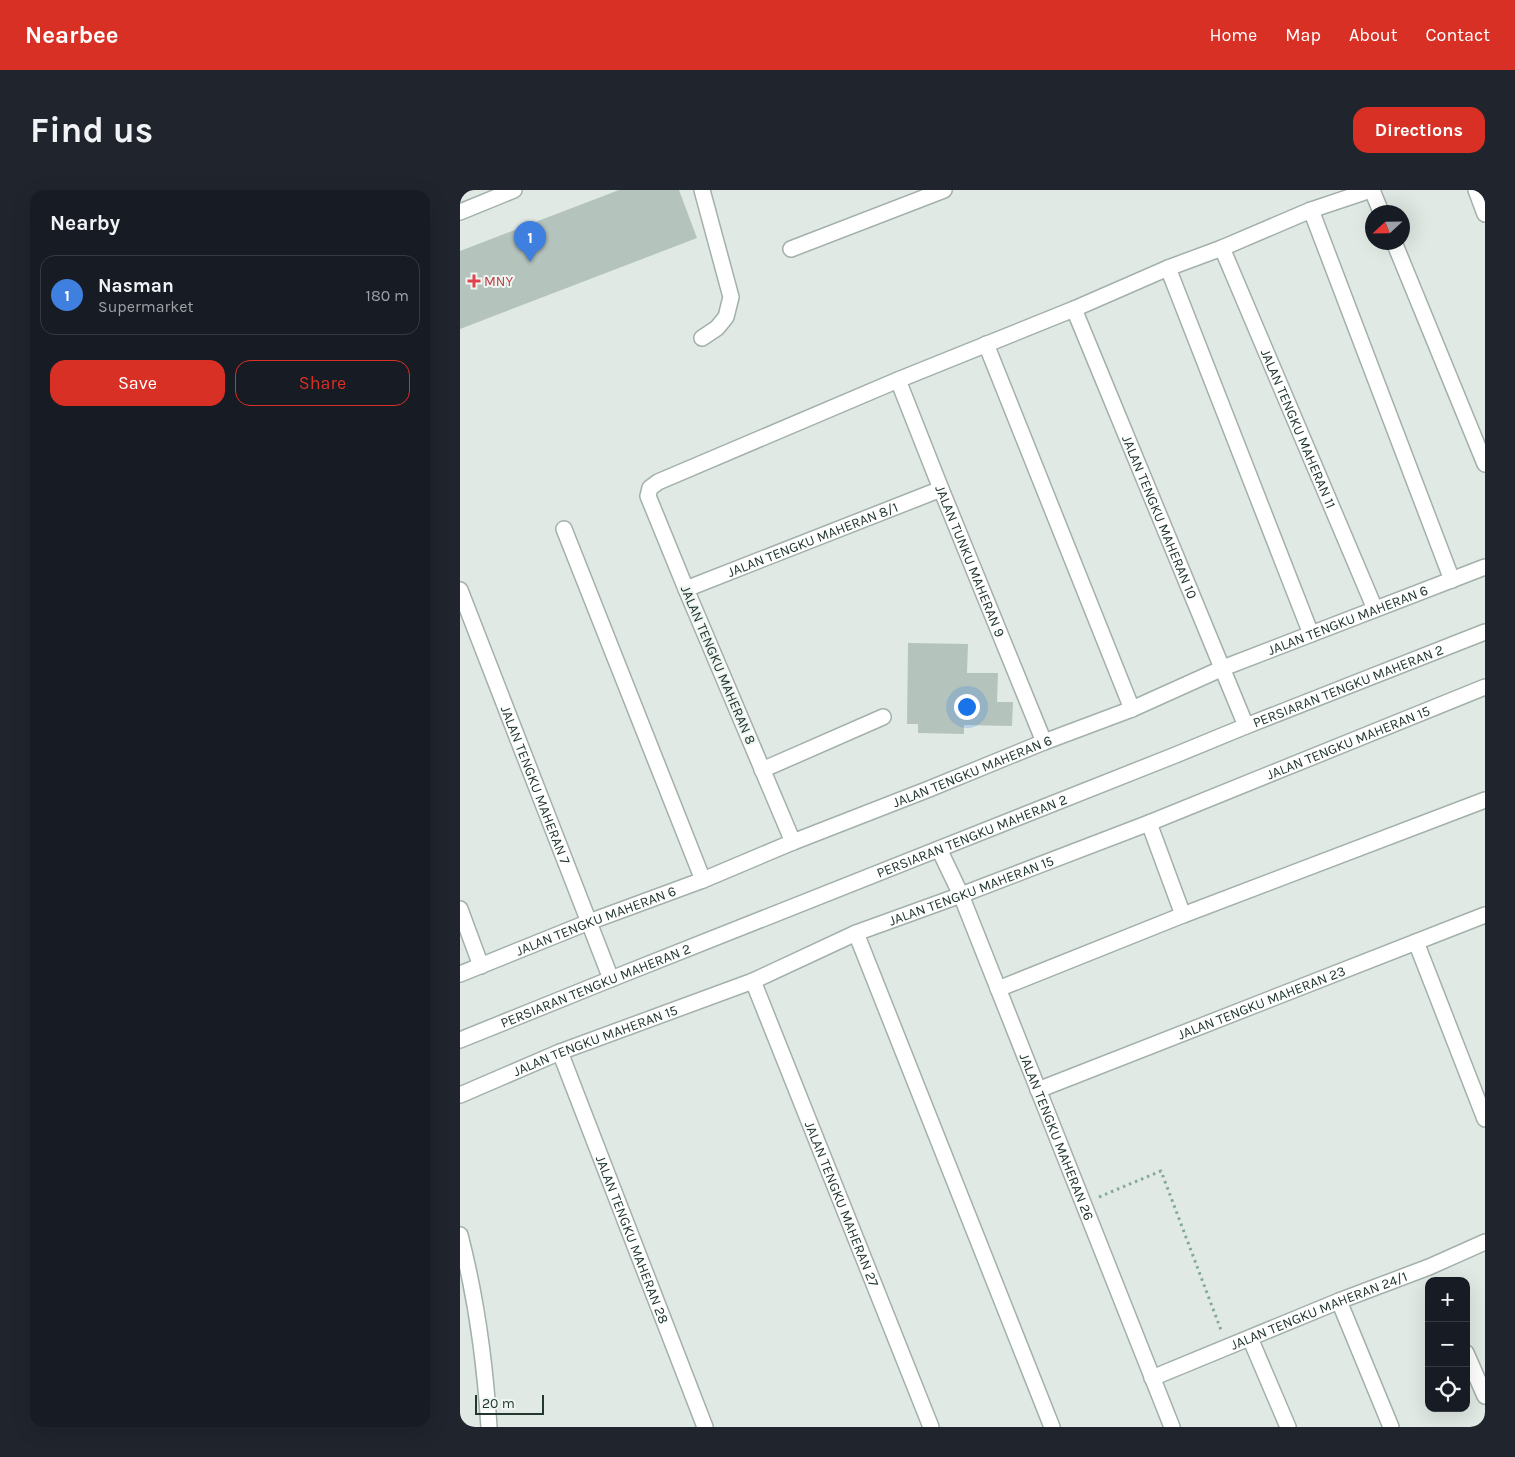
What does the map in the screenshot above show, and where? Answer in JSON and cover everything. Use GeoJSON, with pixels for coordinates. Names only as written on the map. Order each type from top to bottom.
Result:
{"type":"FeatureCollection","features":[{"type":"Feature","properties":{"kind":"street"},"geometry":{"type":"LineString","coordinates":[[460,212],[514,190]]}},
{"type":"Feature","properties":{"kind":"street"},"geometry":{"type":"LineString","coordinates":[[702,190],[731,297],[726,317],[717,328],[702,338]]}},
{"type":"Feature","properties":{"kind":"street"},"geometry":{"type":"LineString","coordinates":[[791,249],[944,190]]}},
{"type":"Feature","properties":{"kind":"street"},"geometry":{"type":"LineString","coordinates":[[898,380],[1311,210],[1372,190],[1379,205]]}},
{"type":"Feature","properties":{"kind":"street"},"geometry":{"type":"LineString","coordinates":[[1476,190],[1485,214]]}},
{"type":"Feature","properties":{"kind":"street"},"geometry":{"type":"LineString","coordinates":[[1311,210],[1452,580]]}},
{"type":"Feature","properties":{"kind":"street","name":"JALAN TENGKU MAHERAN 11"},"geometry":{"type":"LineString","coordinates":[[1222,248],[1375,609]]}},
{"type":"Feature","properties":{"kind":"street"},"geometry":{"type":"LineString","coordinates":[[1397,250],[1485,464]]}},
{"type":"Feature","properties":{"kind":"street"},"geometry":{"type":"LineString","coordinates":[[1168,268],[1311,634]]}},
{"type":"Feature","properties":{"kind":"street","name":"JALAN TENGKU MAHERAN 10"},"geometry":{"type":"LineString","coordinates":[[1074,309],[1246,726]]}},
{"type":"Feature","properties":{"kind":"street"},"geometry":{"type":"LineString","coordinates":[[986,344],[1132,709]]}},
{"type":"Feature","properties":{"kind":"street","name":"JALAN TENGKU MAHERAN 8"},"geometry":{"type":"LineString","coordinates":[[793,842],[648,496],[650,488],[658,482],[898,380]]}},
{"type":"Feature","properties":{"kind":"street","name":"JALAN TUNKU MAHERAN 9"},"geometry":{"type":"LineString","coordinates":[[898,380],[1044,742]]}},
{"type":"Feature","properties":{"kind":"street","name":"JALAN TENGKU MAHERAN 8/1"},"geometry":{"type":"LineString","coordinates":[[686,589],[941,489]]}},
{"type":"Feature","properties":{"kind":"street"},"geometry":{"type":"LineString","coordinates":[[564,529],[703,880]]}},
{"type":"Feature","properties":{"kind":"street","name":"JALAN TENGKU MAHERAN 6"},"geometry":{"type":"LineString","coordinates":[[460,974],[589,922],[703,880],[793,842],[1132,709],[1223,668],[1485,566]]}},
{"type":"Feature","properties":{"kind":"street","name":"JALAN TENGKU MAHERAN 7"},"geometry":{"type":"LineString","coordinates":[[460,590],[611,978]]}},
{"type":"Feature","properties":{"kind":"street","name":"PERSIARAN TENGKU MAHERAN 2"},"geometry":{"type":"LineString","coordinates":[[460,1040],[611,978],[1485,632]]}},
{"type":"Feature","properties":{"kind":"street","name":"JALAN TENGKU MAHERAN 15"},"geometry":{"type":"LineString","coordinates":[[460,1095],[560,1052],[753,981],[856,932],[961,895],[1148,823],[1485,687]]}},
{"type":"Feature","properties":{"kind":"street"},"geometry":{"type":"LineString","coordinates":[[762,770],[883,717]]}},
{"type":"Feature","properties":{"kind":"street"},"geometry":{"type":"LineString","coordinates":[[998,989],[1183,915],[1485,800]]}},
{"type":"Feature","properties":{"kind":"street"},"geometry":{"type":"LineString","coordinates":[[1148,823],[1183,915]]}},
{"type":"Feature","properties":{"kind":"street","name":"JALAN TENGKU MAHERAN 26"},"geometry":{"type":"LineString","coordinates":[[939,849],[961,895],[1172,1427]]}},
{"type":"Feature","properties":{"kind":"street"},"geometry":{"type":"LineString","coordinates":[[460,909],[481,966]]}},
{"type":"Feature","properties":{"kind":"street","name":"JALAN TENGKU MAHERAN 23"},"geometry":{"type":"LineString","coordinates":[[1038,1090],[1485,915]]}},
{"type":"Feature","properties":{"kind":"street"},"geometry":{"type":"LineString","coordinates":[[856,932],[1052,1427]]}},
{"type":"Feature","properties":{"kind":"street"},"geometry":{"type":"LineString","coordinates":[[1416,942],[1485,1119]]}},
{"type":"Feature","properties":{"kind":"street","name":"JALAN TENGKU MAHERAN 27"},"geometry":{"type":"LineString","coordinates":[[753,981],[931,1427]]}},
{"type":"Feature","properties":{"kind":"street","name":"JALAN TENGKU MAHERAN 28"},"geometry":{"type":"LineString","coordinates":[[560,1052],[705,1427]]}},
{"type":"Feature","properties":{"kind":"street"},"geometry":{"type":"LineString","coordinates":[[460,1235],[470,1274],[486,1384],[489,1427]]}},
{"type":"Feature","properties":{"kind":"street","name":"JALAN TENGKU MAHERAN 24/1"},"geometry":{"type":"LineString","coordinates":[[1152,1378],[1339,1301],[1432,1274],[1485,1242]]}},
{"type":"Feature","properties":{"kind":"street"},"geometry":{"type":"LineString","coordinates":[[1339,1301],[1391,1427]]}},
{"type":"Feature","properties":{"kind":"street"},"geometry":{"type":"LineString","coordinates":[[1250,1338],[1288,1427]]}},
{"type":"Feature","properties":{"kind":"street"},"geometry":{"type":"LineString","coordinates":[[1470,1362],[1485,1396]]}},
{"type":"Feature","properties":{"kind":"path"},"geometry":{"type":"LineString","coordinates":[[1083,1203],[1161,1172],[1223,1333]]}},
{"type":"Feature","properties":{"kind":"building"},"geometry":{"type":"Polygon","coordinates":[[[619,190],[679,190],[697,238],[460,329],[460,251],[619,190]]]}},
{"type":"Feature","properties":{"kind":"building"},"geometry":{"type":"Polygon","coordinates":[[[908,643],[968,644],[967,673],[998,673],[997,702],[1013,702],[1012,726],[964,725],[964,734],[918,733],[918,724],[907,724],[908,643]]]}},
{"type":"Feature","properties":{"kind":"place","name":"Nasman"},"geometry":{"type":"Point","coordinates":[530,262]}},
{"type":"Feature","properties":{"kind":"place","name":"MNY"},"geometry":{"type":"Point","coordinates":[474,281]}}]}
